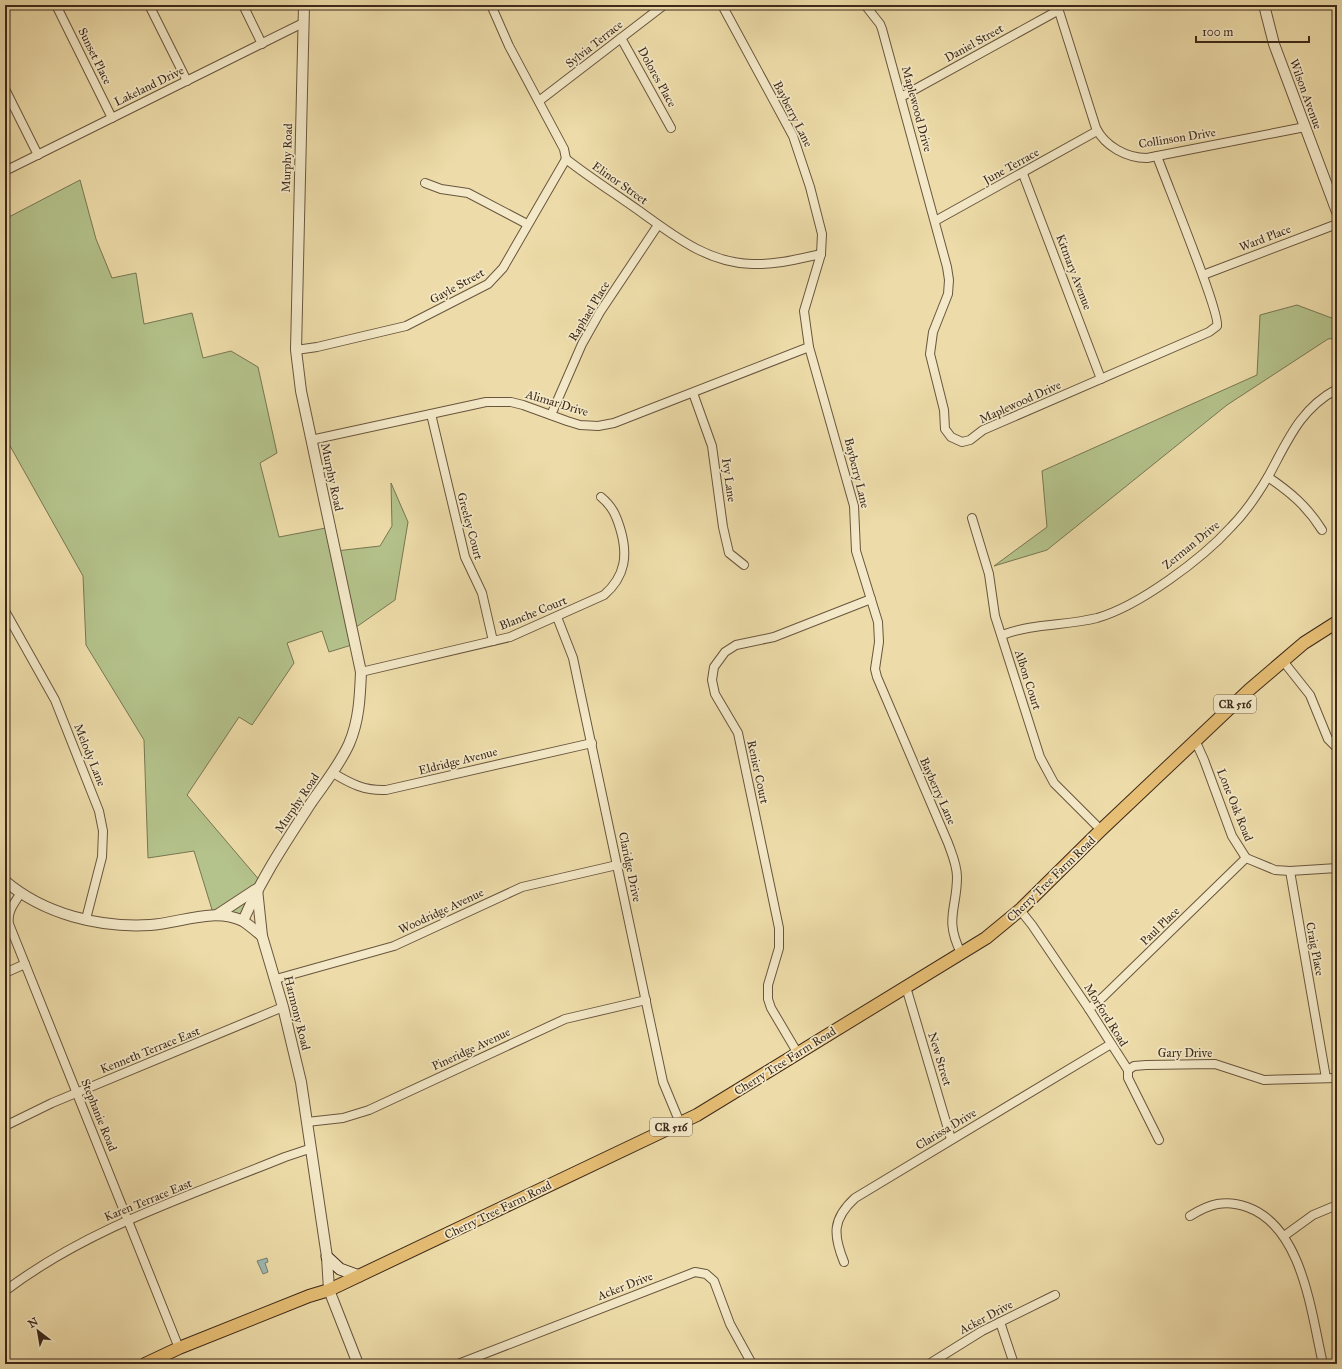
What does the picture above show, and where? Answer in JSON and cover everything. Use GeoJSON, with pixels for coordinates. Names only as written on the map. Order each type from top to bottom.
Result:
{"type":"FeatureCollection","features":[{"type":"Feature","properties":{"kind":"main road","name":"Cherry Tree Farm Road"},"geometry":{"type":"LineString","coordinates":[[145,1364],[179,1348],[309,1296],[329,1290],[680,1123],[714,1105],[797,1052],[986,938],[1020,910],[1195,740],[1304,643],[1337,622]]}},
{"type":"Feature","properties":{"kind":"main road"},"geometry":{"type":"LineString","coordinates":[[327,1257],[340,1269],[359,1276]]}},
{"type":"Feature","properties":{"kind":"street","name":"Sunset Place"},"geometry":{"type":"LineString","coordinates":[[56,5],[112,118]]}},
{"type":"Feature","properties":{"kind":"street"},"geometry":{"type":"LineString","coordinates":[[149,5],[186,81]]}},
{"type":"Feature","properties":{"kind":"street"},"geometry":{"type":"LineString","coordinates":[[243,5],[262,44]]}},
{"type":"Feature","properties":{"kind":"street","name":"Murphy Road"},"geometry":{"type":"LineString","coordinates":[[243,921],[257,889],[270,866],[333,773],[349,743],[355,727],[360,703],[361,672],[301,391],[296,350],[304,5]]}},
{"type":"Feature","properties":{"kind":"street"},"geometry":{"type":"LineString","coordinates":[[491,5],[505,40],[564,149],[566,159]]}},
{"type":"Feature","properties":{"kind":"street","name":"Sylvia Terrace"},"geometry":{"type":"LineString","coordinates":[[539,101],[664,5]]}},
{"type":"Feature","properties":{"kind":"street","name":"Bayberry Lane"},"geometry":{"type":"LineString","coordinates":[[722,5],[797,145],[822,234],[821,254],[816,276],[804,307],[805,327],[809,347],[854,506],[856,551],[877,618],[880,636],[875,665],[877,677],[956,865],[957,879],[952,908],[952,927],[955,942],[961,953]]}},
{"type":"Feature","properties":{"kind":"street","name":"Maplewood Drive"},"geometry":{"type":"LineString","coordinates":[[865,5],[880,24],[947,267],[949,286],[946,301],[933,332],[930,354],[944,410],[945,429],[951,438],[962,442],[970,440],[983,430],[1216,327],[1218,322],[1217,316],[1203,275],[1157,156]]}},
{"type":"Feature","properties":{"kind":"street","name":"Wilson Avenue"},"geometry":{"type":"LineString","coordinates":[[1264,5],[1274,44],[1337,212]]}},
{"type":"Feature","properties":{"kind":"street","name":"Daniel Street"},"geometry":{"type":"LineString","coordinates":[[901,97],[1058,8]]}},
{"type":"Feature","properties":{"kind":"street","name":"Collinson Drive"},"geometry":{"type":"LineString","coordinates":[[1058,8],[1098,131],[1110,145],[1129,156],[1141,158],[1157,156],[1305,127]]}},
{"type":"Feature","properties":{"kind":"street","name":"Lakeland Drive"},"geometry":{"type":"LineString","coordinates":[[5,171],[304,23]]}},
{"type":"Feature","properties":{"kind":"street","name":"Dolores Place"},"geometry":{"type":"LineString","coordinates":[[621,38],[671,128]]}},
{"type":"Feature","properties":{"kind":"street"},"geometry":{"type":"LineString","coordinates":[[5,89],[38,155]]}},
{"type":"Feature","properties":{"kind":"street","name":"June Terrace"},"geometry":{"type":"LineString","coordinates":[[935,221],[1024,174],[1098,131]]}},
{"type":"Feature","properties":{"kind":"street","name":"Elinor Street"},"geometry":{"type":"LineString","coordinates":[[566,159],[658,225],[702,252],[735,263],[773,264],[821,254]]}},
{"type":"Feature","properties":{"kind":"street","name":"Gayle Street"},"geometry":{"type":"LineString","coordinates":[[296,350],[316,347],[406,326],[488,284],[503,268],[566,159]]}},
{"type":"Feature","properties":{"kind":"street","name":"Kitmary Avenue"},"geometry":{"type":"LineString","coordinates":[[1024,174],[1101,379]]}},
{"type":"Feature","properties":{"kind":"street"},"geometry":{"type":"LineString","coordinates":[[425,183],[437,188],[468,193],[528,224]]}},
{"type":"Feature","properties":{"kind":"street","name":"Ward Place"},"geometry":{"type":"LineString","coordinates":[[1203,275],[1337,224]]}},
{"type":"Feature","properties":{"kind":"street","name":"Raphael Place"},"geometry":{"type":"LineString","coordinates":[[552,415],[582,344],[600,312],[658,225]]}},
{"type":"Feature","properties":{"kind":"street","name":"Alimar Drive"},"geometry":{"type":"LineString","coordinates":[[311,440],[475,403],[498,401],[523,404],[580,425],[598,426],[614,423],[809,347]]}},
{"type":"Feature","properties":{"kind":"street","name":"Zerman Drive"},"geometry":{"type":"LineString","coordinates":[[1002,636],[1026,627],[1096,618],[1118,610],[1142,598],[1216,542],[1243,514],[1268,476],[1287,439],[1303,416],[1325,396],[1337,389]]}},
{"type":"Feature","properties":{"kind":"street","name":"Ivy Lane"},"geometry":{"type":"LineString","coordinates":[[693,393],[712,446],[723,527],[729,553],[744,565]]}},
{"type":"Feature","properties":{"kind":"street","name":"Greeley Court"},"geometry":{"type":"LineString","coordinates":[[431,414],[465,557],[482,593],[493,641]]}},
{"type":"Feature","properties":{"kind":"street"},"geometry":{"type":"LineString","coordinates":[[1268,476],[1305,505],[1322,530]]}},
{"type":"Feature","properties":{"kind":"street","name":"Blanche Court"},"geometry":{"type":"LineString","coordinates":[[361,672],[510,637],[604,595],[615,584],[620,575],[625,555],[623,539],[612,507],[601,497]]}},
{"type":"Feature","properties":{"kind":"street","name":"Albon Court"},"geometry":{"type":"LineString","coordinates":[[972,518],[986,561],[990,579],[993,610],[1036,746],[1046,770],[1054,783],[1101,830]]}},
{"type":"Feature","properties":{"kind":"street","name":"Renier Court"},"geometry":{"type":"LineString","coordinates":[[797,1052],[768,1000],[768,985],[779,948],[779,928],[738,733],[715,694],[712,686],[712,674],[718,659],[725,652],[736,645],[774,637],[871,599]]}},
{"type":"Feature","properties":{"kind":"street","name":"Melody Lane"},"geometry":{"type":"LineString","coordinates":[[5,611],[55,700],[100,811],[103,831],[102,856],[86,919]]}},
{"type":"Feature","properties":{"kind":"street","name":"Claridge Drive"},"geometry":{"type":"LineString","coordinates":[[557,617],[574,658],[663,1082],[680,1123]]}},
{"type":"Feature","properties":{"kind":"street"},"geometry":{"type":"LineString","coordinates":[[1283,661],[1310,695],[1328,739],[1337,748]]}},
{"type":"Feature","properties":{"kind":"street","name":"Lone Oak Road"},"geometry":{"type":"LineString","coordinates":[[1195,740],[1204,760],[1232,836],[1246,858],[1270,868],[1290,871],[1337,868]]}},
{"type":"Feature","properties":{"kind":"street","name":"Eldridge Avenue"},"geometry":{"type":"LineString","coordinates":[[333,773],[359,787],[386,790],[592,743]]}},
{"type":"Feature","properties":{"kind":"street","name":"Paul Place"},"geometry":{"type":"LineString","coordinates":[[1090,1009],[1246,858]]}},
{"type":"Feature","properties":{"kind":"street","name":"Woodridge Avenue"},"geometry":{"type":"LineString","coordinates":[[276,979],[394,946],[522,887],[617,865]]}},
{"type":"Feature","properties":{"kind":"street","name":"Craig Place"},"geometry":{"type":"LineString","coordinates":[[1290,871],[1326,1078]]}},
{"type":"Feature","properties":{"kind":"street"},"geometry":{"type":"LineString","coordinates":[[5,881],[20,894],[53,909],[86,919],[114,925],[152,925],[217,915],[243,921],[262,936]]}},
{"type":"Feature","properties":{"kind":"street"},"geometry":{"type":"LineString","coordinates":[[217,915],[257,889]]}},
{"type":"Feature","properties":{"kind":"street","name":"Harmony Road"},"geometry":{"type":"LineString","coordinates":[[257,889],[262,936],[276,979],[300,1082],[327,1257],[329,1290],[358,1364]]}},
{"type":"Feature","properties":{"kind":"street","name":"Stephanie Road"},"geometry":{"type":"LineString","coordinates":[[20,894],[9,910],[8,918],[25,964],[179,1348]]}},
{"type":"Feature","properties":{"kind":"street","name":"Morford Road"},"geometry":{"type":"LineString","coordinates":[[1020,910],[1090,1009],[1110,1044],[1128,1070],[1128,1078],[1159,1140]]}},
{"type":"Feature","properties":{"kind":"street"},"geometry":{"type":"LineString","coordinates":[[5,973],[25,964]]}},
{"type":"Feature","properties":{"kind":"street","name":"New Street"},"geometry":{"type":"LineString","coordinates":[[906,987],[952,1139]]}},
{"type":"Feature","properties":{"kind":"street","name":"Pineridge Avenue"},"geometry":{"type":"LineString","coordinates":[[307,1122],[343,1118],[369,1110],[565,1019],[646,1000]]}},
{"type":"Feature","properties":{"kind":"street","name":"Kenneth Terrace East"},"geometry":{"type":"LineString","coordinates":[[5,1126],[77,1093],[283,1008]]}},
{"type":"Feature","properties":{"kind":"street","name":"Clarissa Drive"},"geometry":{"type":"LineString","coordinates":[[844,1262],[836,1243],[835,1234],[839,1219],[847,1205],[880,1182],[1110,1044]]}},
{"type":"Feature","properties":{"kind":"street","name":"Gary Drive"},"geometry":{"type":"LineString","coordinates":[[1128,1070],[1134,1066],[1146,1065],[1215,1064],[1257,1079],[1337,1078]]}},
{"type":"Feature","properties":{"kind":"street","name":"Karen Terrace East"},"geometry":{"type":"LineString","coordinates":[[5,1292],[63,1252],[104,1231],[310,1149]]}},
{"type":"Feature","properties":{"kind":"street"},"geometry":{"type":"LineString","coordinates":[[1190,1216],[1215,1203],[1233,1203],[1257,1211],[1268,1218],[1284,1236],[1300,1267],[1323,1364]]}},
{"type":"Feature","properties":{"kind":"street"},"geometry":{"type":"LineString","coordinates":[[1284,1236],[1313,1215],[1337,1205]]}},
{"type":"Feature","properties":{"kind":"street","name":"Acker Drive"},"geometry":{"type":"LineString","coordinates":[[458,1364],[695,1272],[706,1274],[714,1281],[730,1324],[752,1364]]}},
{"type":"Feature","properties":{"kind":"street","name":"Acker Drive"},"geometry":{"type":"LineString","coordinates":[[929,1364],[982,1331],[1055,1295]]}},
{"type":"Feature","properties":{"kind":"street"},"geometry":{"type":"LineString","coordinates":[[1000,1322],[1014,1364]]}},
{"type":"Feature","properties":{"kind":"green space"},"geometry":{"type":"Polygon","coordinates":[[[80,180],[96,239],[112,278],[136,273],[144,324],[192,313],[203,358],[231,351],[258,367],[277,453],[260,463],[279,537],[331,527],[336,551],[380,546],[392,526],[391,483],[408,522],[395,600],[352,630],[355,644],[329,652],[322,631],[287,643],[294,663],[252,725],[239,717],[187,795],[261,882],[244,920],[213,913],[194,851],[148,858],[144,740],[86,645],[83,576],[5,437],[5,219],[80,180]]]}},
{"type":"Feature","properties":{"kind":"green space"},"geometry":{"type":"Polygon","coordinates":[[[1297,305],[1337,320],[1337,338],[1328,339],[1227,405],[1047,550],[994,566],[1047,527],[1042,471],[1257,375],[1260,315],[1297,305]]]}},
{"type":"Feature","properties":{"kind":"water"},"geometry":{"type":"Polygon","coordinates":[[[267,1258],[268,1262],[265,1263],[268,1272],[263,1274],[257,1261],[267,1258]]]}}]}
